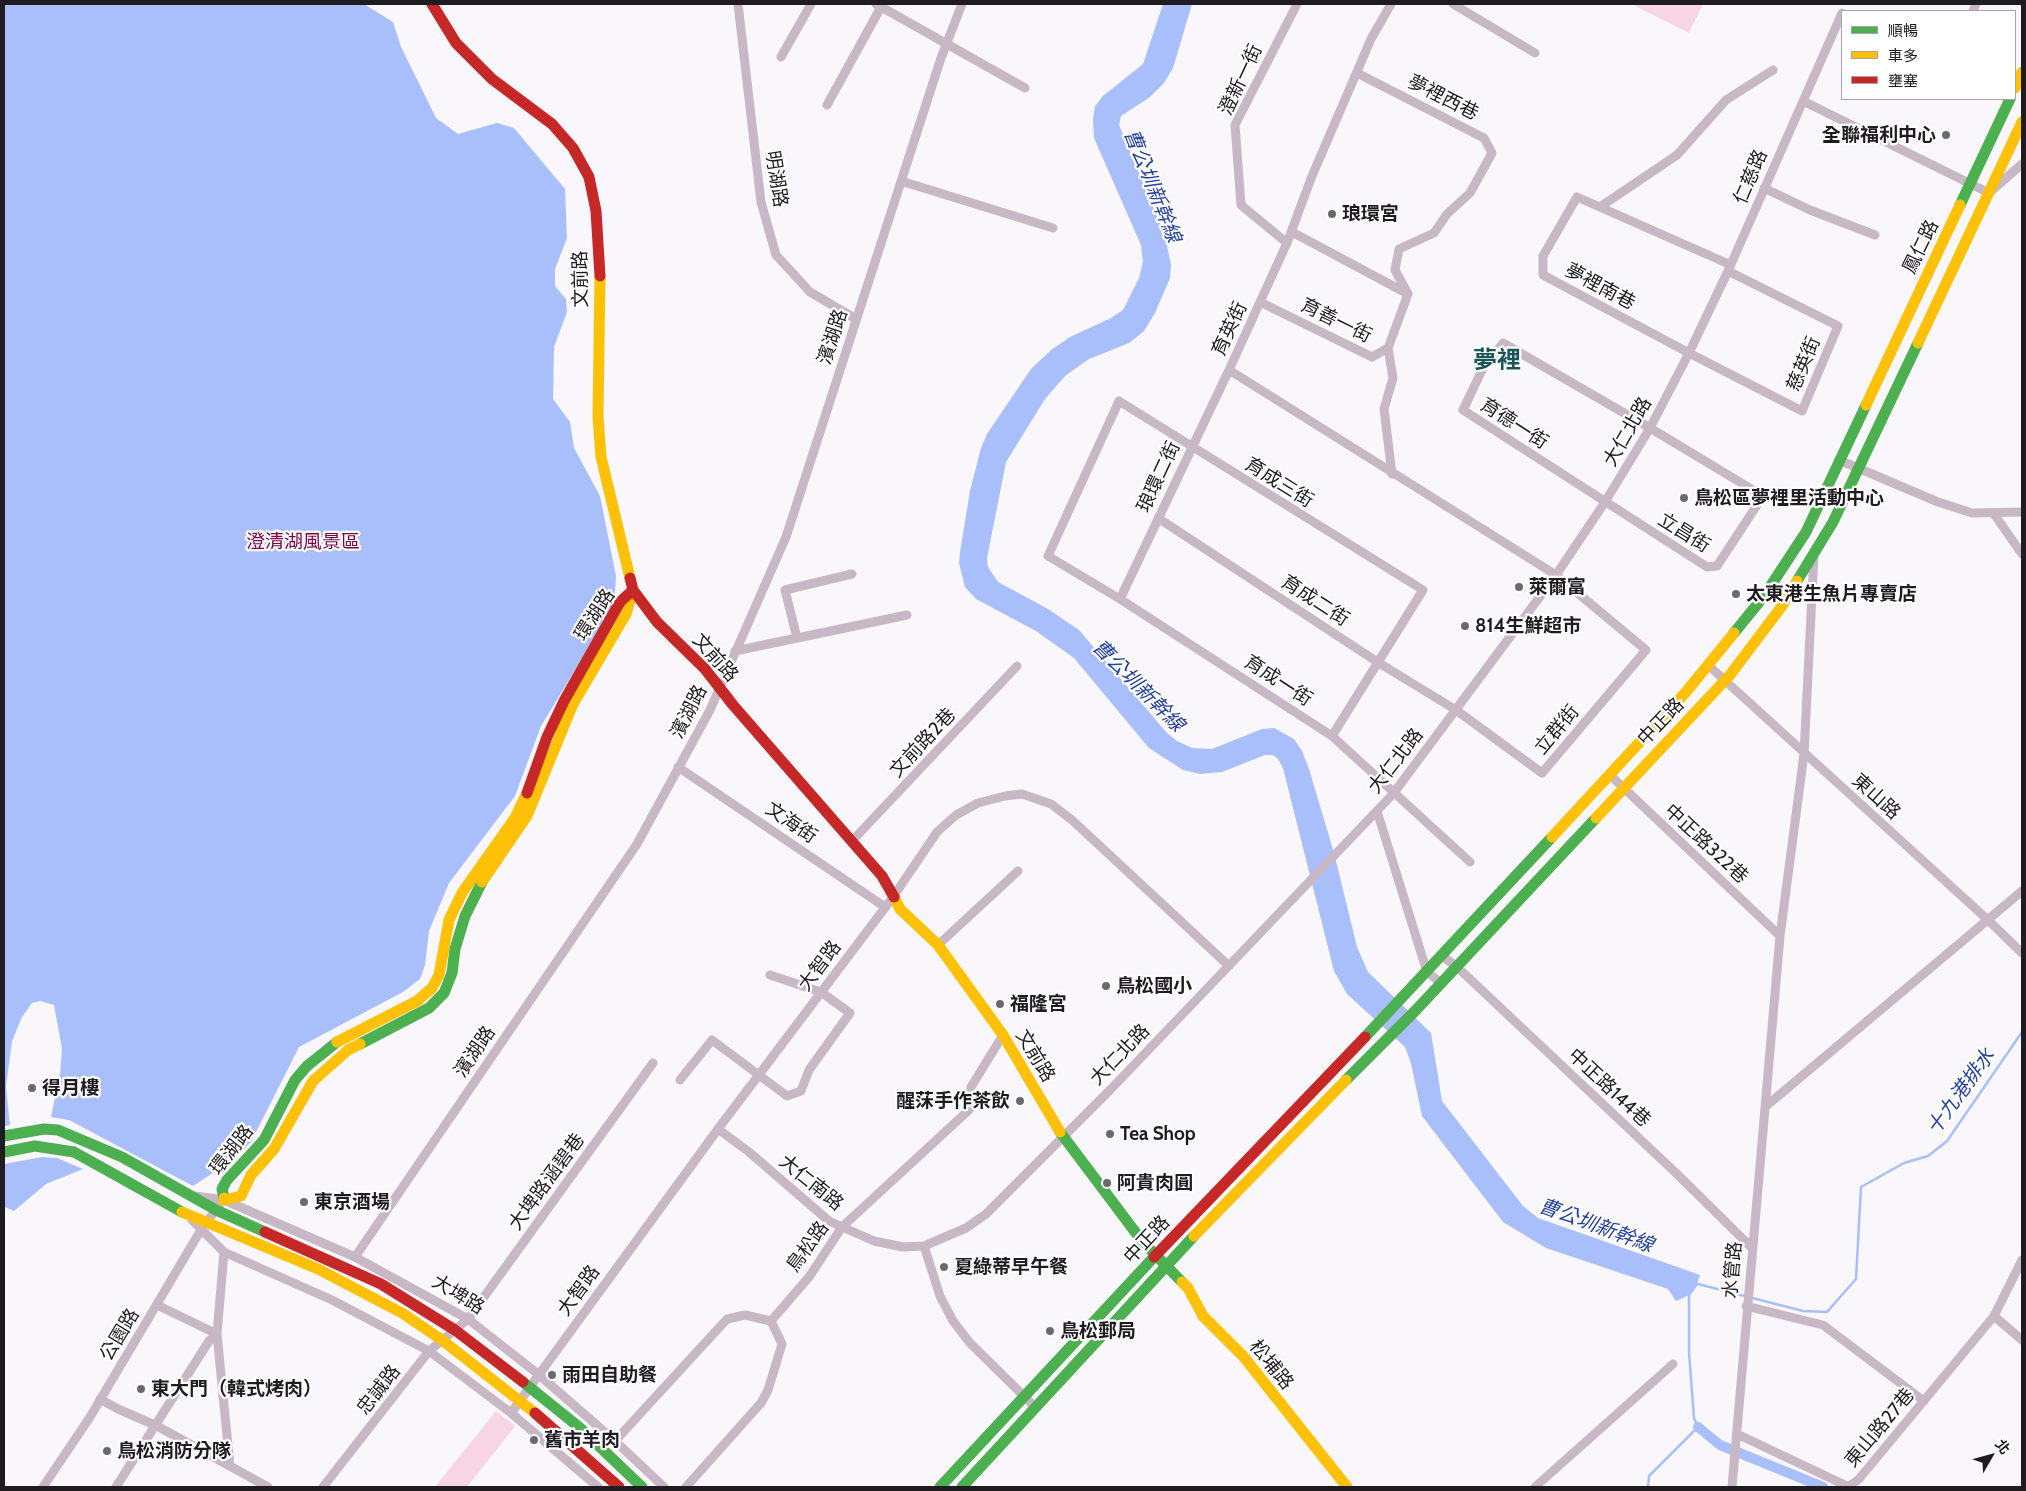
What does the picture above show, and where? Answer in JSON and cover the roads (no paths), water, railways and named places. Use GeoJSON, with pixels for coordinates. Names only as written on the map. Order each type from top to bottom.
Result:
{"type":"FeatureCollection","features":[{"type":"Feature","properties":{"kind":"main road","name":"文前路"},"geometry":{"type":"LineString","coordinates":[[432,4],[456,43],[492,79],[552,124],[573,148],[589,177],[596,211],[600,262],[598,417],[602,457],[633,590],[657,622],[705,669],[719,688],[882,876],[900,909],[938,945],[1003,1035],[1062,1136],[1136,1234],[1168,1266]]}},
{"type":"Feature","properties":{"kind":"main road"},"geometry":{"type":"LineString","coordinates":[[2016,86],[2022,72]]}},
{"type":"Feature","properties":{"kind":"main road","name":"鳳仁路"},"geometry":{"type":"LineString","coordinates":[[1863,410],[2010,100]]}},
{"type":"Feature","properties":{"kind":"main road","name":"鳳仁路"},"geometry":{"type":"LineString","coordinates":[[1880,422],[2022,122]]}},
{"type":"Feature","properties":{"kind":"main road","name":"中正路"},"geometry":{"type":"LineString","coordinates":[[940,1487],[1156,1256],[1442,956],[1708,665],[1764,596],[1806,532],[1863,410]]}},
{"type":"Feature","properties":{"kind":"main road","name":"中正路"},"geometry":{"type":"LineString","coordinates":[[962,1487],[1168,1266],[1223,1204],[1395,1032],[1622,787],[1725,681],[1782,606],[1814,555],[1833,522],[1880,422]]}},
{"type":"Feature","properties":{"kind":"main road","name":"環湖路"},"geometry":{"type":"LineString","coordinates":[[633,590],[626,614],[573,704],[528,816],[473,899],[460,932],[452,973],[444,993],[430,1008],[348,1050],[313,1081],[274,1148],[251,1175],[241,1196],[224,1200],[222,1189],[227,1180],[264,1140],[295,1080],[306,1066],[341,1039],[417,1001],[432,988],[439,975],[449,920],[462,892],[515,818],[534,777],[547,737],[564,701],[620,602],[633,590]]}},
{"type":"Feature","properties":{"kind":"main road"},"geometry":{"type":"LineString","coordinates":[[371,1024],[377,1036]]}},
{"type":"Feature","properties":{"kind":"main road","name":"大埤路"},"geometry":{"type":"LineString","coordinates":[[4,1136],[44,1129],[58,1130],[122,1157],[195,1196],[216,1210],[381,1284],[455,1330],[529,1387],[580,1427],[642,1487]]}},
{"type":"Feature","properties":{"kind":"main road"},"geometry":{"type":"LineString","coordinates":[[4,1152],[35,1146],[53,1147],[74,1152],[205,1225],[318,1269],[402,1313],[442,1340],[520,1400],[619,1487]]}},
{"type":"Feature","properties":{"kind":"main road","name":"松埔路"},"geometry":{"type":"LineString","coordinates":[[1168,1266],[1188,1288],[1203,1316],[1243,1356],[1346,1487]]}},
{"type":"Feature","properties":{"kind":"street","name":"明湖路"},"geometry":{"type":"LineString","coordinates":[[738,4],[761,202],[776,255],[810,292],[856,319]]}},
{"type":"Feature","properties":{"kind":"street"},"geometry":{"type":"LineString","coordinates":[[781,57],[811,4]]}},
{"type":"Feature","properties":{"kind":"street","name":"濱湖路"},"geometry":{"type":"LineString","coordinates":[[355,1257],[637,844],[710,710],[786,537],[901,181],[962,4]]}},
{"type":"Feature","properties":{"kind":"street","name":"澄新一街"},"geometry":{"type":"LineString","coordinates":[[1287,243],[1241,205],[1235,125],[1297,4]]}},
{"type":"Feature","properties":{"kind":"street","name":"育英街"},"geometry":{"type":"LineString","coordinates":[[1391,4],[1371,39],[1312,176],[1292,232],[1229,370],[1392,474],[1556,574],[1646,650]]}},
{"type":"Feature","properties":{"kind":"street"},"geometry":{"type":"LineString","coordinates":[[1454,4],[1535,53]]}},
{"type":"Feature","properties":{"kind":"street"},"geometry":{"type":"LineString","coordinates":[[827,105],[878,5],[1025,88]]}},
{"type":"Feature","properties":{"kind":"street","name":"仁慈路"},"geometry":{"type":"LineString","coordinates":[[1689,354],[1730,268],[1841,18]]}},
{"type":"Feature","properties":{"kind":"street"},"geometry":{"type":"LineString","coordinates":[[1600,207],[1677,156],[1726,100],[1773,70]]}},
{"type":"Feature","properties":{"kind":"street","name":"夢裡西巷"},"geometry":{"type":"LineString","coordinates":[[1357,73],[1484,138],[1492,154],[1470,193],[1447,214],[1434,232],[1399,249],[1394,270],[1408,294]]}},
{"type":"Feature","properties":{"kind":"street"},"geometry":{"type":"LineString","coordinates":[[1803,101],[1989,193]]}},
{"type":"Feature","properties":{"kind":"street","name":"鳳仁路"},"geometry":{"type":"LineString","coordinates":[[1989,193],[2022,164]]}},
{"type":"Feature","properties":{"kind":"street"},"geometry":{"type":"LineString","coordinates":[[901,181],[1053,228]]}},
{"type":"Feature","properties":{"kind":"street"},"geometry":{"type":"LineString","coordinates":[[1764,188],[1810,210],[1875,235]]}},
{"type":"Feature","properties":{"kind":"street","name":"夢裡南巷"},"geometry":{"type":"LineString","coordinates":[[1689,354],[1543,275],[1543,256],[1577,197],[1730,268]]}},
{"type":"Feature","properties":{"kind":"street"},"geometry":{"type":"LineString","coordinates":[[1292,232],[1408,294]]}},
{"type":"Feature","properties":{"kind":"street","name":"慈英街"},"geometry":{"type":"LineString","coordinates":[[1689,354],[1802,411],[1838,326],[1730,268]]}},
{"type":"Feature","properties":{"kind":"street","name":"育善一街"},"geometry":{"type":"LineString","coordinates":[[1260,302],[1372,357],[1388,348],[1408,294]]}},
{"type":"Feature","properties":{"kind":"street","name":"育德一街"},"geometry":{"type":"LineString","coordinates":[[1605,502],[1463,410],[1483,368],[1503,343],[1650,428]]}},
{"type":"Feature","properties":{"kind":"street"},"geometry":{"type":"LineString","coordinates":[[1388,348],[1393,378],[1384,409],[1392,474]]}},
{"type":"Feature","properties":{"kind":"street","name":"大仁北路"},"geometry":{"type":"LineString","coordinates":[[1062,1136],[1229,966],[1393,794],[1556,574],[1605,502],[1650,428],[1689,354]]}},
{"type":"Feature","properties":{"kind":"street","name":"琅環二街"},"geometry":{"type":"LineString","coordinates":[[1120,599],[1229,370]]}},
{"type":"Feature","properties":{"kind":"street","name":"育成三街"},"geometry":{"type":"LineString","coordinates":[[1048,556],[1119,401],[1423,590],[1379,663]]}},
{"type":"Feature","properties":{"kind":"street","name":"立昌街"},"geometry":{"type":"LineString","coordinates":[[1605,502],[1710,568],[1718,565],[1763,496],[1650,428]]}},
{"type":"Feature","properties":{"kind":"street"},"geometry":{"type":"LineString","coordinates":[[1840,460],[1938,502],[1972,512],[1994,514],[2022,512]]}},
{"type":"Feature","properties":{"kind":"street"},"geometry":{"type":"LineString","coordinates":[[1994,514],[2022,554]]}},
{"type":"Feature","properties":{"kind":"street","name":"育成二街"},"geometry":{"type":"LineString","coordinates":[[1158,518],[1379,663],[1456,710]]}},
{"type":"Feature","properties":{"kind":"street"},"geometry":{"type":"LineString","coordinates":[[1804,754],[1814,555]]}},
{"type":"Feature","properties":{"kind":"street","name":"育成一街"},"geometry":{"type":"LineString","coordinates":[[1048,556],[1120,599],[1332,736],[1393,794],[1470,862]]}},
{"type":"Feature","properties":{"kind":"street"},"geometry":{"type":"LineString","coordinates":[[797,638],[785,590],[852,574]]}},
{"type":"Feature","properties":{"kind":"street"},"geometry":{"type":"LineString","coordinates":[[735,651],[907,615]]}},
{"type":"Feature","properties":{"kind":"street","name":"立群街"},"geometry":{"type":"LineString","coordinates":[[1456,710],[1542,773],[1646,650]]}},
{"type":"Feature","properties":{"kind":"street"},"geometry":{"type":"LineString","coordinates":[[1332,736],[1379,663]]}},
{"type":"Feature","properties":{"kind":"street","name":"東山路"},"geometry":{"type":"LineString","coordinates":[[1708,665],[2022,953]]}},
{"type":"Feature","properties":{"kind":"street","name":"文前路2巷"},"geometry":{"type":"LineString","coordinates":[[852,841],[1017,666]]}},
{"type":"Feature","properties":{"kind":"street","name":"水管路"},"geometry":{"type":"LineString","coordinates":[[1732,1487],[1748,1279],[1780,936],[1804,754]]}},
{"type":"Feature","properties":{"kind":"street","name":"文海街"},"geometry":{"type":"LineString","coordinates":[[678,767],[885,907]]}},
{"type":"Feature","properties":{"kind":"street","name":"中正路322巷"},"geometry":{"type":"LineString","coordinates":[[1609,774],[1780,936]]}},
{"type":"Feature","properties":{"kind":"street","name":"大智路"},"geometry":{"type":"LineString","coordinates":[[511,1413],[718,1129],[893,897],[937,832],[956,815],[978,803],[1022,794],[1051,804],[1072,820],[1229,966]]}},
{"type":"Feature","properties":{"kind":"street"},"geometry":{"type":"LineString","coordinates":[[1377,811],[1427,972],[1441,983]]}},
{"type":"Feature","properties":{"kind":"street"},"geometry":{"type":"LineString","coordinates":[[938,945],[1018,871]]}},
{"type":"Feature","properties":{"kind":"street"},"geometry":{"type":"LineString","coordinates":[[1765,1106],[2022,891]]}},
{"type":"Feature","properties":{"kind":"street","name":"中正路144巷"},"geometry":{"type":"LineString","coordinates":[[1442,956],[1456,966],[1676,1172],[1752,1247]]}},
{"type":"Feature","properties":{"kind":"street"},"geometry":{"type":"LineString","coordinates":[[680,1080],[712,1040],[788,1096],[801,1091],[809,1070],[850,1013],[821,992],[770,975]]}},
{"type":"Feature","properties":{"kind":"street","name":"鳥松路"},"geometry":{"type":"LineString","coordinates":[[771,1322],[809,1277],[842,1228],[970,1109],[971,1087],[1003,1035]]}},
{"type":"Feature","properties":{"kind":"street","name":"大埤路涵碧巷"},"geometry":{"type":"LineString","coordinates":[[468,1319],[653,1064]]}},
{"type":"Feature","properties":{"kind":"street","name":"大仁南路"},"geometry":{"type":"LineString","coordinates":[[718,1129],[842,1228],[874,1241],[902,1247],[924,1246],[966,1228],[986,1214],[1062,1136]]}},
{"type":"Feature","properties":{"kind":"street","name":"大埤路"},"geometry":{"type":"LineString","coordinates":[[195,1196],[224,1200],[355,1257],[468,1319],[538,1374],[615,1441],[664,1487]]}},
{"type":"Feature","properties":{"kind":"street","name":"公園路"},"geometry":{"type":"LineString","coordinates":[[43,1487],[100,1399],[205,1225],[224,1200]]}},
{"type":"Feature","properties":{"kind":"street"},"geometry":{"type":"LineString","coordinates":[[205,1225],[224,1252],[332,1300],[430,1351],[511,1413],[598,1487]]}},
{"type":"Feature","properties":{"kind":"street"},"geometry":{"type":"LineString","coordinates":[[924,1246],[940,1296],[953,1321],[970,1343],[1035,1407]]}},
{"type":"Feature","properties":{"kind":"street"},"geometry":{"type":"LineString","coordinates":[[224,1252],[217,1334],[230,1466]]}},
{"type":"Feature","properties":{"kind":"street","name":"東山路27巷"},"geometry":{"type":"LineString","coordinates":[[1736,1437],[1847,1486],[1851,1485],[1859,1480],[1994,1316],[2022,1260]]}},
{"type":"Feature","properties":{"kind":"street"},"geometry":{"type":"LineString","coordinates":[[1746,1303],[1823,1325],[1924,1401]]}},
{"type":"Feature","properties":{"kind":"street"},"geometry":{"type":"LineString","coordinates":[[158,1305],[217,1334]]}},
{"type":"Feature","properties":{"kind":"street"},"geometry":{"type":"LineString","coordinates":[[615,1441],[727,1319],[745,1315],[771,1322],[782,1344],[768,1390],[761,1403],[686,1487]]}},
{"type":"Feature","properties":{"kind":"street"},"geometry":{"type":"LineString","coordinates":[[1994,1316],[2022,1340]]}},
{"type":"Feature","properties":{"kind":"street","name":"忠誠路"},"geometry":{"type":"LineString","coordinates":[[323,1487],[430,1351],[468,1319]]}},
{"type":"Feature","properties":{"kind":"street"},"geometry":{"type":"LineString","coordinates":[[116,1487],[209,1341],[217,1334]]}},
{"type":"Feature","properties":{"kind":"street"},"geometry":{"type":"LineString","coordinates":[[1535,1487],[1673,1364]]}},
{"type":"Feature","properties":{"kind":"street"},"geometry":{"type":"LineString","coordinates":[[100,1399],[118,1410],[156,1426],[268,1487]]}},
{"type":"Feature","properties":{"kind":"water","name":"澄清湖風景區"},"geometry":{"type":"Polygon","coordinates":[[[4,4],[364,4],[393,22],[401,47],[436,118],[458,134],[497,123],[514,128],[565,189],[567,238],[555,269],[555,286],[566,299],[567,312],[554,347],[553,399],[570,422],[574,448],[600,496],[616,576],[614,606],[541,726],[515,796],[449,883],[429,931],[425,965],[420,979],[403,992],[299,1047],[251,1142],[234,1159],[193,1186],[69,1120],[51,1117],[60,1075],[62,1049],[54,1005],[40,1001],[32,1003],[22,1017],[12,1041],[6,1087],[10,1125],[4,1126],[4,4]]]}},
{"type":"Feature","properties":{"kind":"water"},"geometry":{"type":"Polygon","coordinates":[[[1163,4],[1192,4],[1173,68],[1164,83],[1150,97],[1121,116],[1119,125],[1165,236],[1171,265],[1170,278],[1155,313],[1144,331],[1129,343],[1089,359],[1065,376],[1045,399],[1006,462],[987,558],[988,567],[998,582],[1048,609],[1079,630],[1167,733],[1177,741],[1192,748],[1212,749],[1262,729],[1274,728],[1294,739],[1302,751],[1309,769],[1334,853],[1357,947],[1368,972],[1431,1033],[1442,1101],[1523,1206],[1538,1218],[1700,1275],[1697,1284],[1689,1295],[1676,1301],[1668,1289],[1546,1248],[1503,1222],[1422,1116],[1411,1063],[1405,1047],[1347,994],[1334,971],[1283,768],[1278,759],[1273,755],[1265,755],[1222,772],[1200,774],[1183,770],[1149,748],[1074,658],[1036,631],[976,599],[965,587],[959,563],[960,552],[970,491],[981,448],[987,434],[1031,369],[1051,350],[1070,337],[1111,318],[1123,310],[1139,278],[1143,262],[1141,245],[1094,138],[1093,119],[1095,106],[1103,96],[1143,64],[1163,4]]]}},
{"type":"Feature","properties":{"kind":"water"},"geometry":{"type":"Polygon","coordinates":[[[42,1157],[57,1158],[83,1169],[46,1184],[14,1211],[5,1207],[4,1164],[42,1157]]]}},
{"type":"Feature","properties":{"kind":"waterway","name":"十九港排水"},"geometry":{"type":"LineString","coordinates":[[1694,1283],[1803,1311],[1827,1312],[1856,1279],[1861,1187],[1904,1163],[1928,1156],[1947,1141],[2022,1032]]}},
{"type":"Feature","properties":{"kind":"waterway"},"geometry":{"type":"LineString","coordinates":[[1648,1487],[1649,1476],[1698,1427],[1694,1418],[1689,1352],[1689,1295],[1697,1284]]}},
{"type":"Feature","properties":{"kind":"waterway","name":"曹公圳新幹線"},"geometry":{"type":"LineString","coordinates":[[1698,1427],[1720,1445],[1823,1487]]}},
{"type":"Feature","properties":{"kind":"place","name":"全聯福利中心"},"geometry":{"type":"Point","coordinates":[1946,135]}},
{"type":"Feature","properties":{"kind":"place","name":"琅環宮"},"geometry":{"type":"Point","coordinates":[1332,214]}},
{"type":"Feature","properties":{"kind":"place","name":"鳥松區夢裡里活動中心"},"geometry":{"type":"Point","coordinates":[1684,498]}},
{"type":"Feature","properties":{"kind":"place","name":"萊爾富"},"geometry":{"type":"Point","coordinates":[1519,587]}},
{"type":"Feature","properties":{"kind":"place","name":"太東港生魚片專賣店"},"geometry":{"type":"Point","coordinates":[1736,594]}},
{"type":"Feature","properties":{"kind":"place","name":"814生鮮超市"},"geometry":{"type":"Point","coordinates":[1465,626]}},
{"type":"Feature","properties":{"kind":"place","name":"鳥松國小"},"geometry":{"type":"Point","coordinates":[1106,986]}},
{"type":"Feature","properties":{"kind":"place","name":"福隆宮"},"geometry":{"type":"Point","coordinates":[1000,1004]}},
{"type":"Feature","properties":{"kind":"place","name":"得月樓"},"geometry":{"type":"Point","coordinates":[32,1088]}},
{"type":"Feature","properties":{"kind":"place","name":"醒莯手作茶飲"},"geometry":{"type":"Point","coordinates":[1020,1101]}},
{"type":"Feature","properties":{"kind":"place","name":"Tea Shop"},"geometry":{"type":"Point","coordinates":[1110,1134]}},
{"type":"Feature","properties":{"kind":"place","name":"阿貴肉圓"},"geometry":{"type":"Point","coordinates":[1107,1183]}},
{"type":"Feature","properties":{"kind":"place","name":"東京酒場"},"geometry":{"type":"Point","coordinates":[304,1202]}},
{"type":"Feature","properties":{"kind":"place","name":"夏綠蒂早午餐"},"geometry":{"type":"Point","coordinates":[944,1267]}},
{"type":"Feature","properties":{"kind":"place","name":"鳥松郵局"},"geometry":{"type":"Point","coordinates":[1050,1331]}},
{"type":"Feature","properties":{"kind":"place","name":"雨田自助餐"},"geometry":{"type":"Point","coordinates":[552,1375]}},
{"type":"Feature","properties":{"kind":"place","name":"東大門（韓式烤肉）"},"geometry":{"type":"Point","coordinates":[141,1389]}},
{"type":"Feature","properties":{"kind":"place","name":"舊市羊肉"},"geometry":{"type":"Point","coordinates":[534,1440]}},
{"type":"Feature","properties":{"kind":"place","name":"鳥松消防分隊"},"geometry":{"type":"Point","coordinates":[107,1451]}},
{"type":"Feature","properties":{"kind":"district","name":"夢裡"},"geometry":{"type":"Point","coordinates":[1497,361]}}]}
